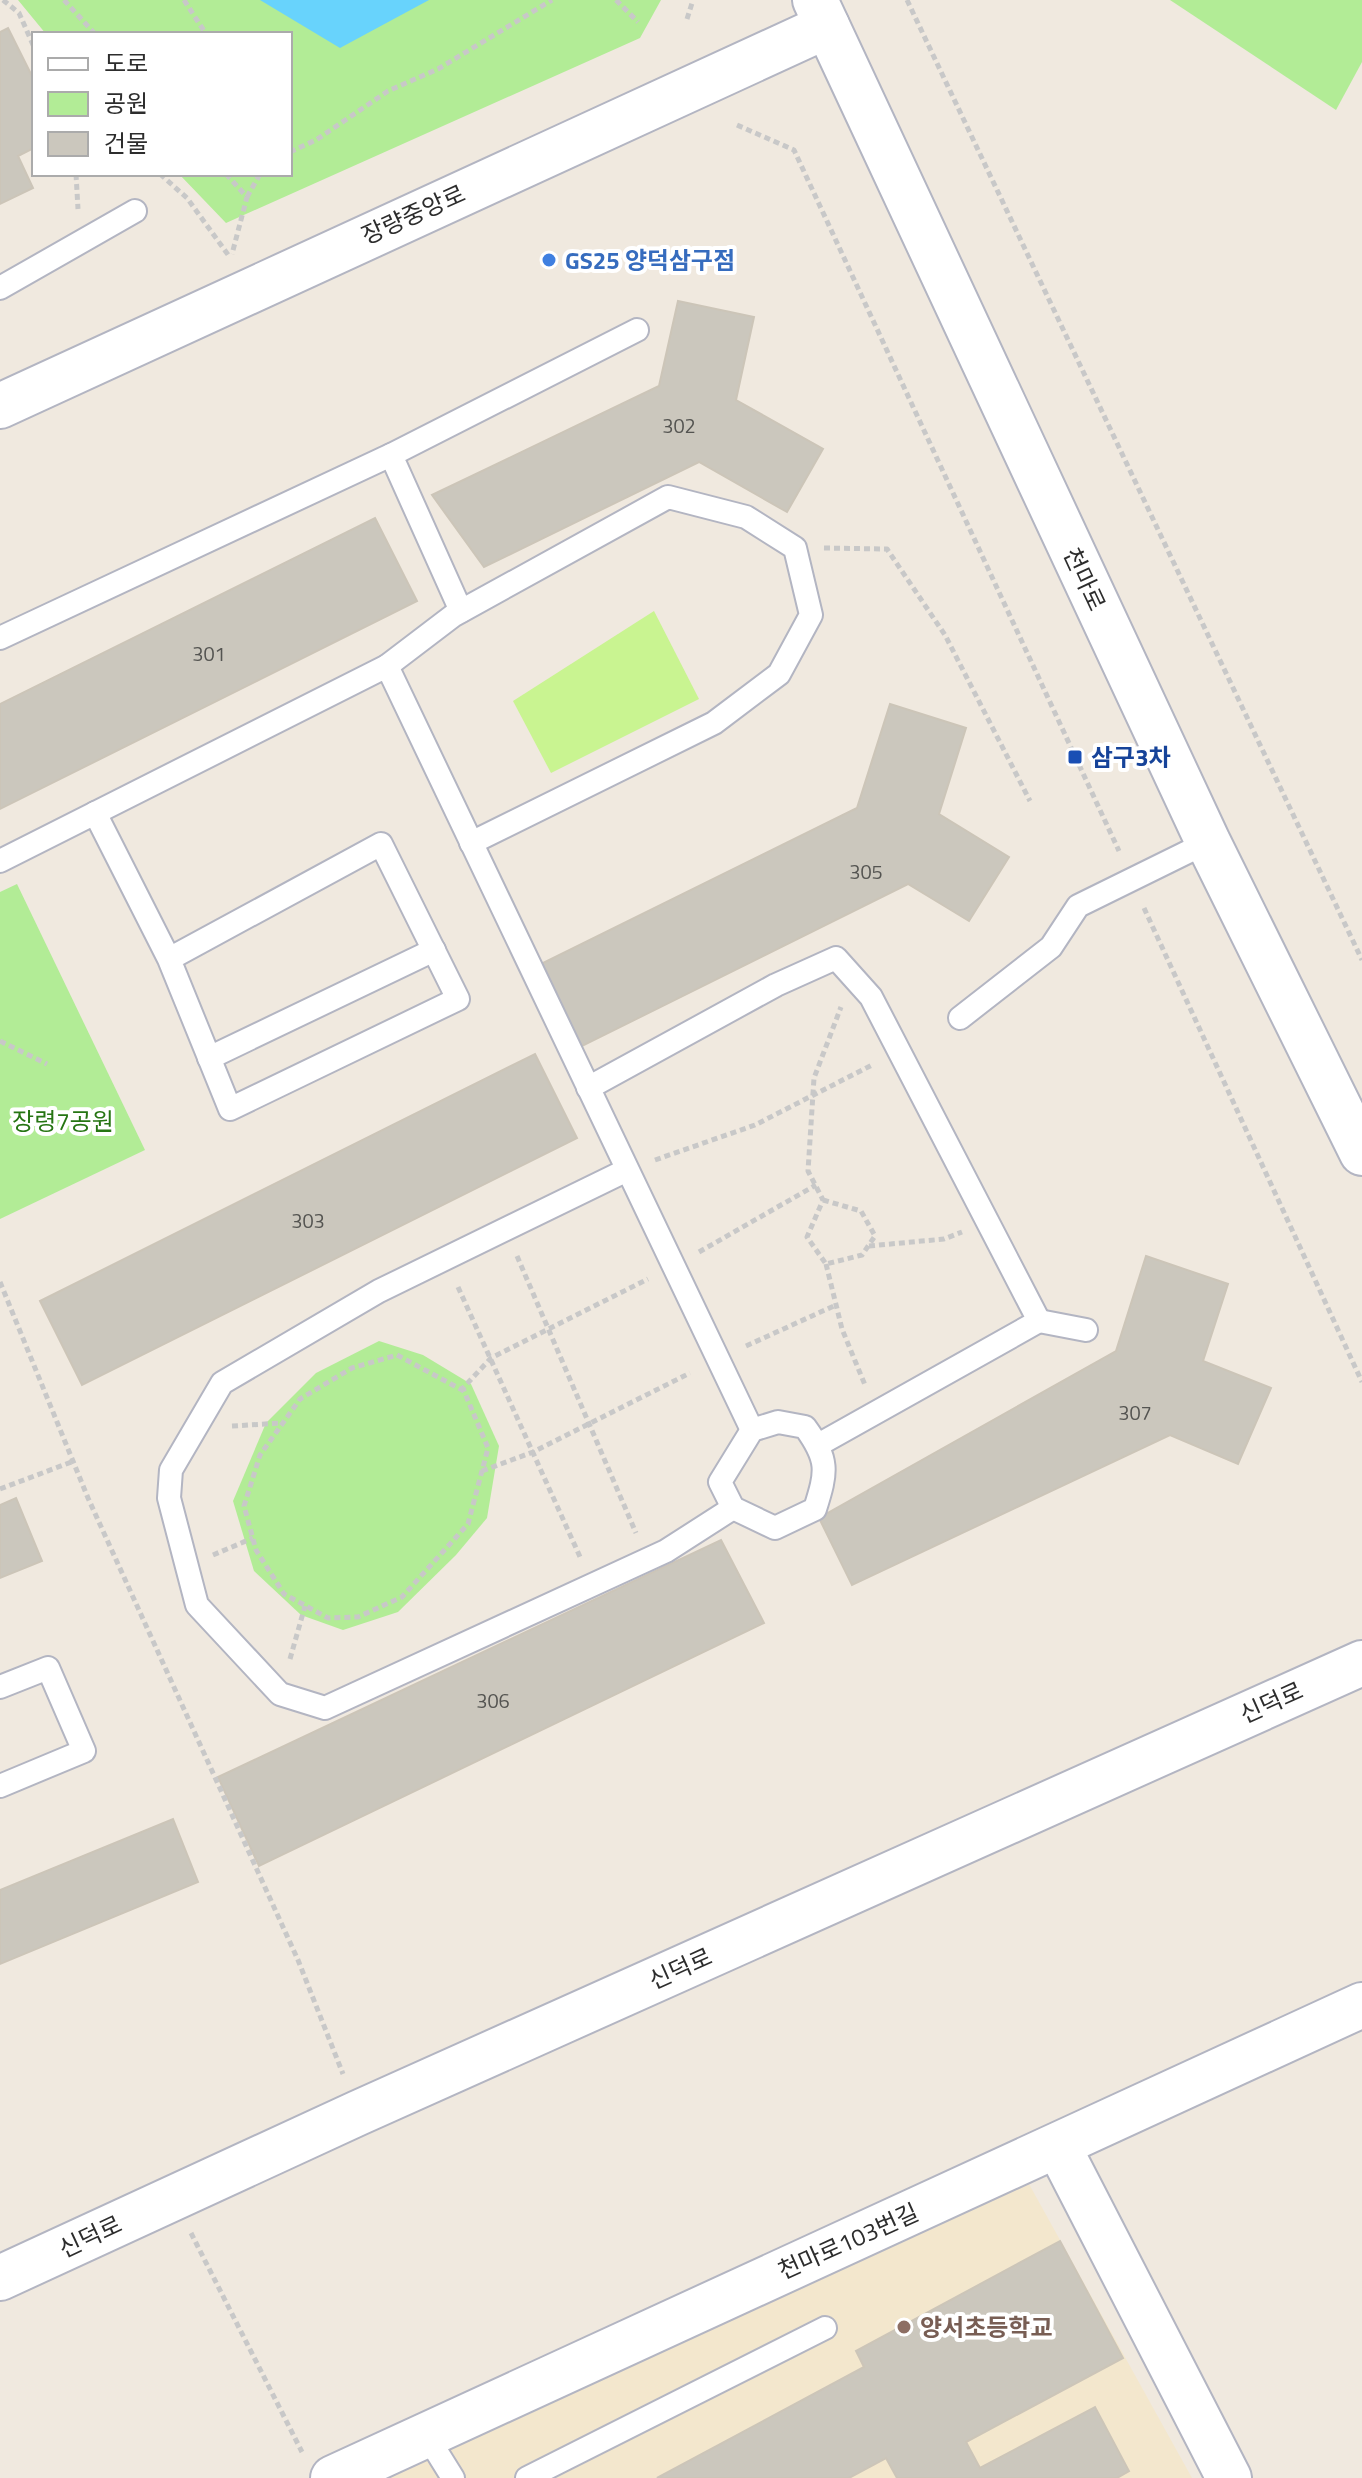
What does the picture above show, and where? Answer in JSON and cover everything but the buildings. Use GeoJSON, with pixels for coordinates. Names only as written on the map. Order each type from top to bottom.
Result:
{"type":"FeatureCollection","features":[{"type":"Feature","properties":{"kind":"street","name":"장량중앙로"},"geometry":{"type":"LineString","coordinates":[[0,406],[821,13]]}},
{"type":"Feature","properties":{"kind":"street","name":"천마로"},"geometry":{"type":"LineString","coordinates":[[821,13],[1208,842],[1362,1153]]}},
{"type":"Feature","properties":{"kind":"street","name":"신덕로"},"geometry":{"type":"LineString","coordinates":[[0,2278],[358,2113],[1362,1662]]}},
{"type":"Feature","properties":{"kind":"street","name":"천마로103번길"},"geometry":{"type":"LineString","coordinates":[[321,2471],[425,2433],[1058,2146],[1357,2018]]}},
{"type":"Feature","properties":{"kind":"street"},"geometry":{"type":"LineString","coordinates":[[1058,2146],[1229,2478]]}},
{"type":"Feature","properties":{"kind":"lane"},"geometry":{"type":"LineString","coordinates":[[0,288],[135,211]]}},
{"type":"Feature","properties":{"kind":"lane"},"geometry":{"type":"LineString","coordinates":[[0,638],[391,455],[637,330]]}},
{"type":"Feature","properties":{"kind":"lane"},"geometry":{"type":"LineString","coordinates":[[391,455],[461,611]]}},
{"type":"Feature","properties":{"kind":"lane"},"geometry":{"type":"LineString","coordinates":[[0,861],[387,666],[461,611],[668,497],[746,517],[795,548],[811,615],[779,674],[714,723],[471,843]]}},
{"type":"Feature","properties":{"kind":"lane"},"geometry":{"type":"LineString","coordinates":[[387,666],[752,1430]]}},
{"type":"Feature","properties":{"kind":"lane"},"geometry":{"type":"LineString","coordinates":[[95,813],[169,959],[230,1109],[458,999],[381,844],[169,959]]}},
{"type":"Feature","properties":{"kind":"lane"},"geometry":{"type":"LineString","coordinates":[[960,1018],[1051,947],[1078,906],[1208,842]]}},
{"type":"Feature","properties":{"kind":"lane"},"geometry":{"type":"LineString","coordinates":[[209,1058],[434,950]]}},
{"type":"Feature","properties":{"kind":"lane"},"geometry":{"type":"LineString","coordinates":[[588,1088],[776,985],[836,958],[871,997],[1039,1321]]}},
{"type":"Feature","properties":{"kind":"lane"},"geometry":{"type":"LineString","coordinates":[[627,1170],[379,1291],[222,1383],[171,1470],[169,1498],[197,1605],[280,1694],[325,1708],[647,1560],[733,1508]]}},
{"type":"Feature","properties":{"kind":"lane"},"geometry":{"type":"LineString","coordinates":[[818,1445],[1039,1321],[1086,1330]]}},
{"type":"Feature","properties":{"kind":"lane"},"geometry":{"type":"LineString","coordinates":[[778,1422],[805,1427],[818,1445],[825,1476],[815,1509],[775,1528],[733,1508],[720,1482],[752,1430],[778,1422]]}},
{"type":"Feature","properties":{"kind":"lane"},"geometry":{"type":"LineString","coordinates":[[0,1687],[48,1668],[84,1751],[0,1786]]}},
{"type":"Feature","properties":{"kind":"lane"},"geometry":{"type":"LineString","coordinates":[[527,2478],[825,2328]]}},
{"type":"Feature","properties":{"kind":"lane"},"geometry":{"type":"LineString","coordinates":[[425,2433],[453,2478]]}},
{"type":"Feature","properties":{"kind":"path"},"geometry":{"type":"LineString","coordinates":[[3,0],[19,13],[32,42]]}},
{"type":"Feature","properties":{"kind":"path"},"geometry":{"type":"LineString","coordinates":[[64,0],[93,32]]}},
{"type":"Feature","properties":{"kind":"path"},"geometry":{"type":"LineString","coordinates":[[184,0],[205,32]]}},
{"type":"Feature","properties":{"kind":"path"},"geometry":{"type":"LineString","coordinates":[[292,151],[316,140],[388,91],[438,69],[552,0]]}},
{"type":"Feature","properties":{"kind":"path"},"geometry":{"type":"LineString","coordinates":[[616,0],[638,22]]}},
{"type":"Feature","properties":{"kind":"path"},"geometry":{"type":"LineString","coordinates":[[687,19],[693,0]]}},
{"type":"Feature","properties":{"kind":"path"},"geometry":{"type":"LineString","coordinates":[[907,0],[1362,960]]}},
{"type":"Feature","properties":{"kind":"path"},"geometry":{"type":"LineString","coordinates":[[737,125],[794,150],[1362,1382]]}},
{"type":"Feature","properties":{"kind":"path"},"geometry":{"type":"LineString","coordinates":[[162,176],[187,198],[231,259],[247,197],[259,176]]}},
{"type":"Feature","properties":{"kind":"path"},"geometry":{"type":"LineString","coordinates":[[228,176],[247,197]]}},
{"type":"Feature","properties":{"kind":"path"},"geometry":{"type":"LineString","coordinates":[[795,548],[887,549],[945,635],[1030,801]]}},
{"type":"Feature","properties":{"kind":"path"},"geometry":{"type":"LineString","coordinates":[[852,976],[814,1078],[808,1171],[823,1200],[807,1237],[826,1264],[842,1329],[877,1413]]}},
{"type":"Feature","properties":{"kind":"path"},"geometry":{"type":"LineString","coordinates":[[0,1041],[47,1064]]}},
{"type":"Feature","properties":{"kind":"path"},"geometry":{"type":"LineString","coordinates":[[627,1170],[755,1125],[899,1051]]}},
{"type":"Feature","properties":{"kind":"path"},"geometry":{"type":"LineString","coordinates":[[464,1391],[397,1355],[352,1368],[300,1399],[260,1455],[244,1506],[256,1550],[284,1594],[328,1618],[358,1617],[402,1597],[468,1524],[488,1448],[463,1388],[491,1358],[674,1266],[816,1185]]}},
{"type":"Feature","properties":{"kind":"path"},"geometry":{"type":"LineString","coordinates":[[823,1200],[861,1211],[875,1236],[862,1255],[826,1264]]}},
{"type":"Feature","properties":{"kind":"path"},"geometry":{"type":"LineString","coordinates":[[868,1246],[944,1239],[988,1222]]}},
{"type":"Feature","properties":{"kind":"path"},"geometry":{"type":"LineString","coordinates":[[505,1228],[647,1560]]}},
{"type":"Feature","properties":{"kind":"path"},"geometry":{"type":"LineString","coordinates":[[445,1258],[593,1585]]}},
{"type":"Feature","properties":{"kind":"path"},"geometry":{"type":"LineString","coordinates":[[0,1282],[74,1461],[298,1960],[358,2113]]}},
{"type":"Feature","properties":{"kind":"path"},"geometry":{"type":"LineString","coordinates":[[481,1471],[533,1452],[718,1358],[836,1305]]}},
{"type":"Feature","properties":{"kind":"path"},"geometry":{"type":"LineString","coordinates":[[195,1428],[283,1423]]}},
{"type":"Feature","properties":{"kind":"path"},"geometry":{"type":"LineString","coordinates":[[0,1489],[74,1461]]}},
{"type":"Feature","properties":{"kind":"path"},"geometry":{"type":"LineString","coordinates":[[187,1567],[253,1538]]}},
{"type":"Feature","properties":{"kind":"path"},"geometry":{"type":"LineString","coordinates":[[280,1694],[305,1606]]}},
{"type":"Feature","properties":{"kind":"path"},"geometry":{"type":"LineString","coordinates":[[173,2198],[321,2471]]}},
{"type":"Feature","properties":{"kind":"shaded area","name":"양서초등학교"},"geometry":{"type":"Polygon","coordinates":[[[1024,2175],[1192,2478],[375,2478],[1024,2175]]]}},
{"type":"Feature","properties":{"kind":"green space"},"geometry":{"type":"Polygon","coordinates":[[[18,0],[661,0],[640,38],[226,223],[181,176],[292,176],[292,32],[44,32],[18,0]]]}},
{"type":"Feature","properties":{"kind":"green space"},"geometry":{"type":"Polygon","coordinates":[[[1170,0],[1362,0],[1362,62],[1336,110],[1170,0]]]}},
{"type":"Feature","properties":{"kind":"green space"},"geometry":{"type":"Polygon","coordinates":[[[654,611],[699,699],[551,773],[513,701],[654,611]]]}},
{"type":"Feature","properties":{"kind":"green space","name":"장령7공원"},"geometry":{"type":"Polygon","coordinates":[[[17,884],[145,1150],[0,1219],[0,892],[17,884]]]}},
{"type":"Feature","properties":{"kind":"green space"},"geometry":{"type":"Polygon","coordinates":[[[379,1341],[423,1355],[471,1384],[499,1446],[487,1518],[456,1555],[398,1612],[343,1630],[301,1615],[254,1571],[233,1501],[266,1423],[316,1373],[379,1341]]]}},
{"type":"Feature","properties":{"kind":"water"},"geometry":{"type":"Polygon","coordinates":[[[260,0],[429,0],[340,48],[260,0]]]}},
{"type":"Feature","properties":{"kind":"place","name":"GS25 양덕삼구점"},"geometry":{"type":"Point","coordinates":[549,260]}},
{"type":"Feature","properties":{"kind":"place","name":"삼구3차"},"geometry":{"type":"Point","coordinates":[1075,757]}},
{"type":"Feature","properties":{"kind":"place","name":"양서초등학교"},"geometry":{"type":"Point","coordinates":[904,2327]}}]}
